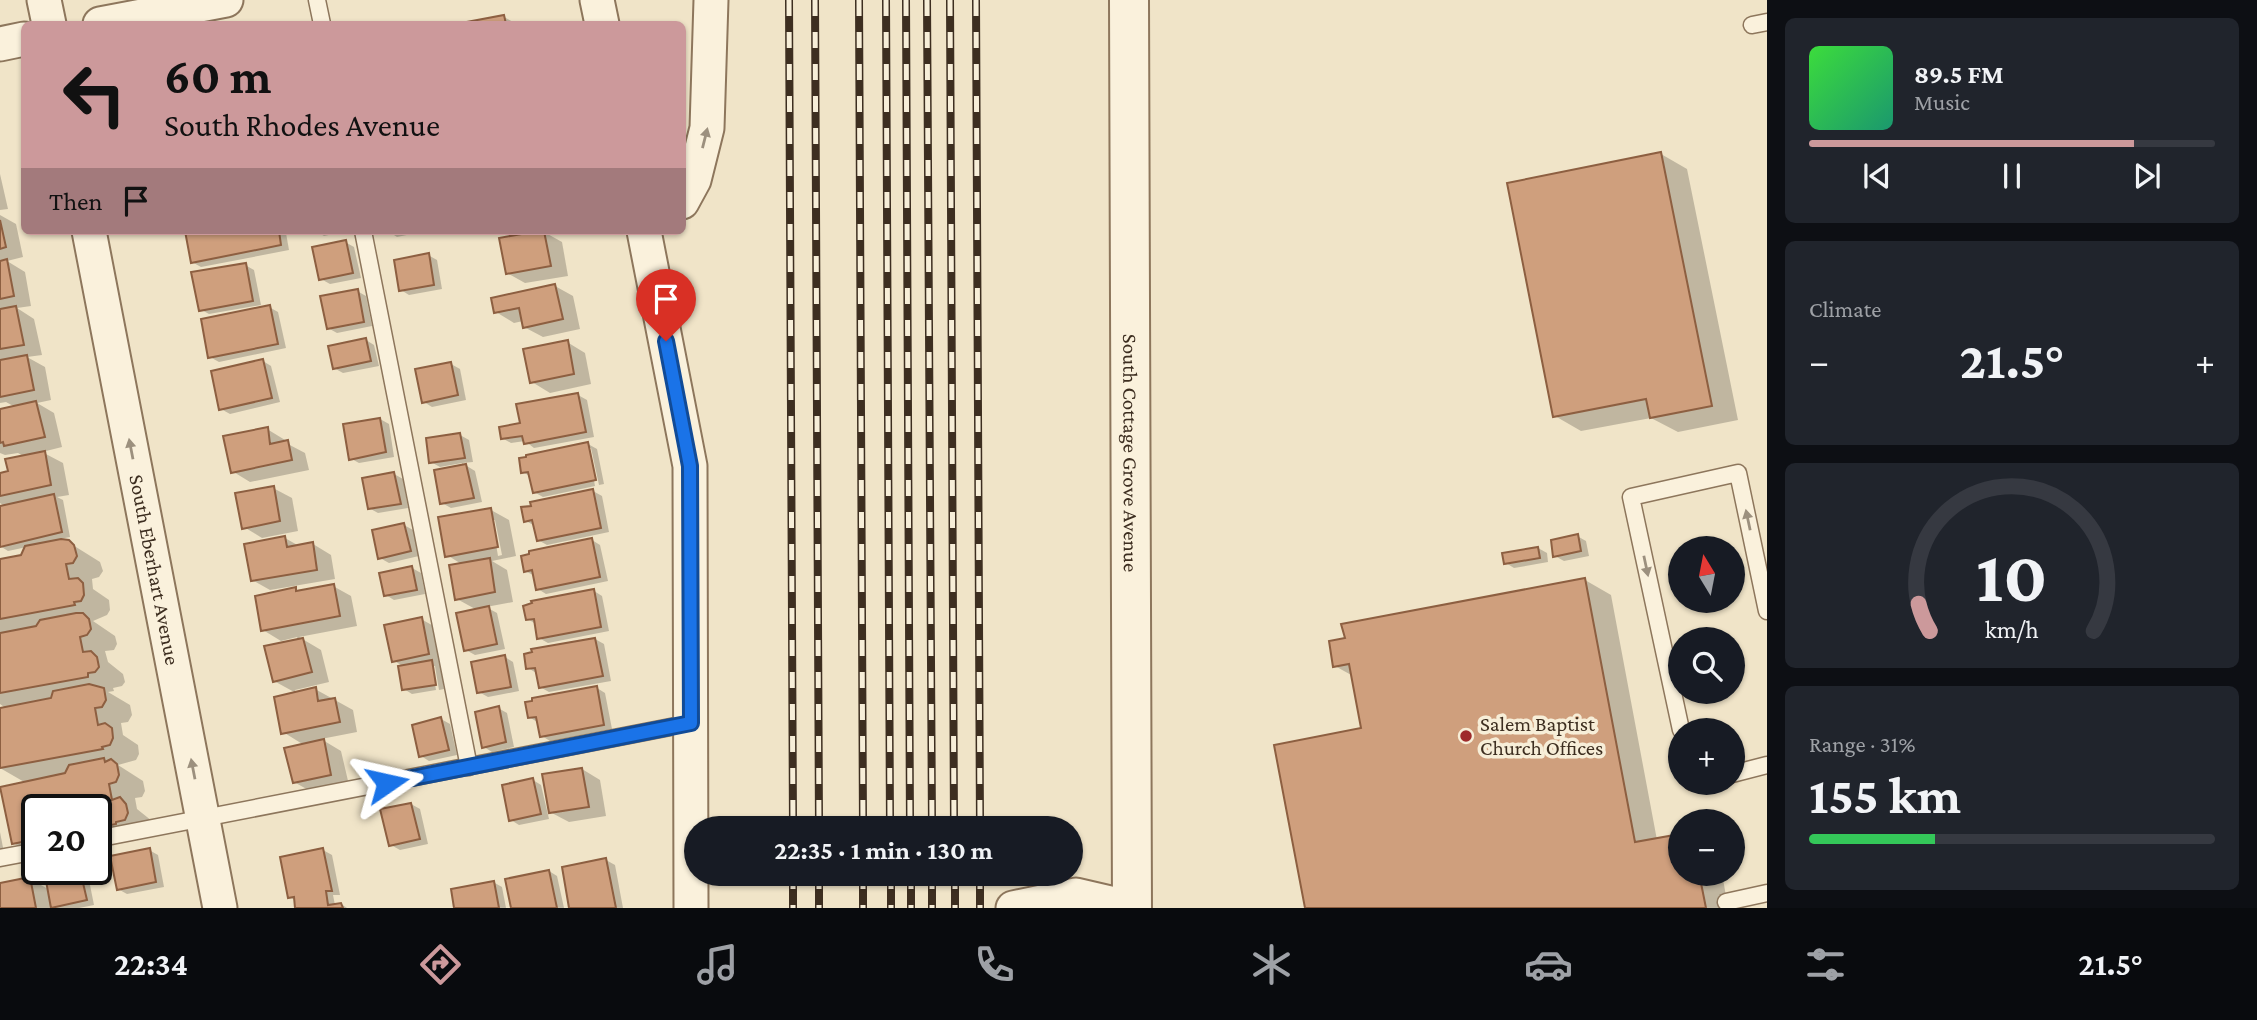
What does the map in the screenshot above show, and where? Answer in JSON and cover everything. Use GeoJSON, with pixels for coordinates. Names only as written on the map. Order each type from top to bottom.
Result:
{"type":"FeatureCollection","features":[{"type":"Feature","properties":{"kind":"street"},"geometry":{"type":"LineString","coordinates":[[44,0],[48,21]]}},
{"type":"Feature","properties":{"kind":"street"},"geometry":{"type":"LineString","coordinates":[[116,21],[226,0]]}},
{"type":"Feature","properties":{"kind":"street"},"geometry":{"type":"LineString","coordinates":[[597,0],[601,21]]}},
{"type":"Feature","properties":{"kind":"street"},"geometry":{"type":"LineString","coordinates":[[686,195],[694,180],[707,128],[711,0]]}},
{"type":"Feature","properties":{"kind":"street","name":"South Cottage Grove Avenue"},"geometry":{"type":"LineString","coordinates":[[1129,0],[1132,908]]}},
{"type":"Feature","properties":{"kind":"street"},"geometry":{"type":"LineString","coordinates":[[0,44],[21,40]]}},
{"type":"Feature","properties":{"kind":"street","name":"South Eberhart Avenue"},"geometry":{"type":"LineString","coordinates":[[90,235],[220,908]]}},
{"type":"Feature","properties":{"kind":"street"},"geometry":{"type":"LineString","coordinates":[[645,235],[690,466],[691,908]]}},
{"type":"Feature","properties":{"kind":"street"},"geometry":{"type":"LineString","coordinates":[[651,267],[666,235]]}},
{"type":"Feature","properties":{"kind":"street"},"geometry":{"type":"LineString","coordinates":[[1013,908],[1076,895],[1132,908]]}},
{"type":"Feature","properties":{"kind":"lane"},"geometry":{"type":"LineString","coordinates":[[317,0],[321,21]]}},
{"type":"Feature","properties":{"kind":"lane"},"geometry":{"type":"LineString","coordinates":[[364,235],[469,767]]}},
{"type":"Feature","properties":{"kind":"lane"},"geometry":{"type":"LineString","coordinates":[[1678,718],[1631,497],[1738,473],[1767,611]]}},
{"type":"Feature","properties":{"kind":"lane"},"geometry":{"type":"LineString","coordinates":[[112,836],[691,723]]}},
{"type":"Feature","properties":{"kind":"lane"},"geometry":{"type":"LineString","coordinates":[[1745,771],[1767,765]]}},
{"type":"Feature","properties":{"kind":"lane"},"geometry":{"type":"LineString","coordinates":[[0,858],[21,854]]}},
{"type":"Feature","properties":{"kind":"lane"},"geometry":{"type":"LineString","coordinates":[[1726,901],[1767,894]]}},
{"type":"Feature","properties":{"kind":"building"},"geometry":{"type":"Polygon","coordinates":[[[504,15],[505,21],[472,21],[504,15]]]}},
{"type":"Feature","properties":{"kind":"building"},"geometry":{"type":"Polygon","coordinates":[[[1661,152],[1712,406],[1650,418],[1646,399],[1553,417],[1507,183],[1661,152]]]}},
{"type":"Feature","properties":{"kind":"building"},"geometry":{"type":"Polygon","coordinates":[[[0,220],[6,247],[0,249],[0,220]]]}},
{"type":"Feature","properties":{"kind":"building"},"geometry":{"type":"Polygon","coordinates":[[[186,235],[280,235],[281,245],[191,263],[186,235]]]}},
{"type":"Feature","properties":{"kind":"building"},"geometry":{"type":"Polygon","coordinates":[[[545,235],[551,266],[506,274],[499,238],[545,235]]]}},
{"type":"Feature","properties":{"kind":"building"},"geometry":{"type":"Polygon","coordinates":[[[346,240],[353,273],[319,280],[312,247],[346,240]]]}},
{"type":"Feature","properties":{"kind":"building"},"geometry":{"type":"Polygon","coordinates":[[[429,253],[434,285],[399,291],[394,260],[429,253]]]}},
{"type":"Feature","properties":{"kind":"building"},"geometry":{"type":"Polygon","coordinates":[[[7,259],[14,296],[0,299],[0,261],[7,259]]]}},
{"type":"Feature","properties":{"kind":"building"},"geometry":{"type":"Polygon","coordinates":[[[246,263],[253,301],[199,311],[191,272],[246,263]]]}},
{"type":"Feature","properties":{"kind":"building"},"geometry":{"type":"Polygon","coordinates":[[[555,284],[563,319],[523,328],[519,308],[494,313],[491,298],[555,284]]]}},
{"type":"Feature","properties":{"kind":"building"},"geometry":{"type":"Polygon","coordinates":[[[358,289],[364,322],[327,329],[320,296],[358,289]]]}},
{"type":"Feature","properties":{"kind":"building"},"geometry":{"type":"Polygon","coordinates":[[[270,305],[278,344],[208,358],[201,319],[270,305]]]}},
{"type":"Feature","properties":{"kind":"building"},"geometry":{"type":"Polygon","coordinates":[[[16,306],[24,345],[0,349],[0,309],[16,306]]]}},
{"type":"Feature","properties":{"kind":"building"},"geometry":{"type":"Polygon","coordinates":[[[366,338],[371,361],[333,369],[328,346],[366,338]]]}},
{"type":"Feature","properties":{"kind":"building"},"geometry":{"type":"Polygon","coordinates":[[[568,340],[574,374],[530,383],[523,349],[568,340]]]}},
{"type":"Feature","properties":{"kind":"building"},"geometry":{"type":"Polygon","coordinates":[[[27,355],[34,390],[0,397],[0,360],[27,355]]]}},
{"type":"Feature","properties":{"kind":"building"},"geometry":{"type":"Polygon","coordinates":[[[263,359],[272,398],[219,410],[211,371],[263,359]]]}},
{"type":"Feature","properties":{"kind":"building"},"geometry":{"type":"Polygon","coordinates":[[[451,362],[458,395],[422,403],[415,369],[451,362]]]}},
{"type":"Feature","properties":{"kind":"building"},"geometry":{"type":"Polygon","coordinates":[[[578,393],[586,432],[524,444],[522,436],[501,439],[499,427],[520,423],[516,404],[578,393]]]}},
{"type":"Feature","properties":{"kind":"building"},"geometry":{"type":"Polygon","coordinates":[[[36,401],[45,437],[4,446],[3,442],[0,443],[0,409],[36,401]]]}},
{"type":"Feature","properties":{"kind":"building"},"geometry":{"type":"Polygon","coordinates":[[[380,418],[386,452],[349,460],[343,424],[380,418]]]}},
{"type":"Feature","properties":{"kind":"building"},"geometry":{"type":"Polygon","coordinates":[[[268,427],[270,444],[288,440],[292,460],[231,473],[223,436],[268,427]]]}},
{"type":"Feature","properties":{"kind":"building"},"geometry":{"type":"Polygon","coordinates":[[[460,433],[465,458],[429,463],[426,438],[460,433]]]}},
{"type":"Feature","properties":{"kind":"building"},"geometry":{"type":"Polygon","coordinates":[[[588,442],[596,480],[533,493],[528,472],[521,473],[519,458],[588,442]]]}},
{"type":"Feature","properties":{"kind":"building"},"geometry":{"type":"Polygon","coordinates":[[[45,451],[51,485],[0,496],[0,473],[8,471],[5,459],[45,451]]]}},
{"type":"Feature","properties":{"kind":"building"},"geometry":{"type":"Polygon","coordinates":[[[466,464],[474,498],[440,504],[434,470],[466,464]]]}},
{"type":"Feature","properties":{"kind":"building"},"geometry":{"type":"Polygon","coordinates":[[[394,472],[401,504],[368,509],[362,478],[394,472]]]}},
{"type":"Feature","properties":{"kind":"building"},"geometry":{"type":"Polygon","coordinates":[[[274,486],[280,521],[242,529],[235,493],[274,486]]]}},
{"type":"Feature","properties":{"kind":"building"},"geometry":{"type":"Polygon","coordinates":[[[593,489],[601,528],[537,541],[532,520],[524,522],[521,507],[531,506],[530,502],[593,489]]]}},
{"type":"Feature","properties":{"kind":"building"},"geometry":{"type":"Polygon","coordinates":[[[54,494],[62,532],[0,547],[0,506],[54,494]]]}},
{"type":"Feature","properties":{"kind":"building"},"geometry":{"type":"Polygon","coordinates":[[[491,508],[498,547],[445,557],[438,517],[491,508]]]}},
{"type":"Feature","properties":{"kind":"building"},"geometry":{"type":"Polygon","coordinates":[[[404,523],[411,551],[378,559],[372,530],[404,523]]]}},
{"type":"Feature","properties":{"kind":"building"},"geometry":{"type":"Polygon","coordinates":[[[1578,534],[1581,551],[1553,557],[1551,540],[1578,534]]]}},
{"type":"Feature","properties":{"kind":"building"},"geometry":{"type":"Polygon","coordinates":[[[285,536],[287,547],[313,542],[317,570],[251,581],[244,544],[285,536]]]}},
{"type":"Feature","properties":{"kind":"building"},"geometry":{"type":"Polygon","coordinates":[[[592,538],[600,577],[536,590],[532,570],[524,572],[521,556],[529,554],[529,551],[592,538]]]}},
{"type":"Feature","properties":{"kind":"building"},"geometry":{"type":"Polygon","coordinates":[[[69,540],[74,545],[77,556],[73,563],[66,564],[69,579],[78,578],[83,583],[84,595],[81,601],[74,602],[75,605],[0,619],[0,559],[21,555],[25,546],[69,540]]]}},
{"type":"Feature","properties":{"kind":"building"},"geometry":{"type":"Polygon","coordinates":[[[1538,547],[1540,558],[1504,564],[1502,553],[1538,547]]]}},
{"type":"Feature","properties":{"kind":"building"},"geometry":{"type":"Polygon","coordinates":[[[490,558],[495,592],[455,600],[449,565],[490,558]]]}},
{"type":"Feature","properties":{"kind":"building"},"geometry":{"type":"Polygon","coordinates":[[[412,566],[417,590],[384,596],[379,573],[412,566]]]}},
{"type":"Feature","properties":{"kind":"building","name":"Salem Baptist Church Offices"},"geometry":{"type":"Polygon","coordinates":[[[1585,578],[1635,842],[1668,836],[1668,886],[1702,886],[1706,908],[1305,908],[1274,745],[1361,728],[1349,664],[1333,667],[1329,641],[1345,638],[1341,624],[1585,578]]]}},
{"type":"Feature","properties":{"kind":"building"},"geometry":{"type":"Polygon","coordinates":[[[334,584],[340,616],[261,631],[255,596],[296,587],[296,591],[334,584]]]}},
{"type":"Feature","properties":{"kind":"building"},"geometry":{"type":"Polygon","coordinates":[[[594,589],[601,627],[537,639],[534,619],[526,620],[523,606],[532,603],[531,601],[594,589]]]}},
{"type":"Feature","properties":{"kind":"building"},"geometry":{"type":"Polygon","coordinates":[[[489,606],[497,644],[464,651],[456,613],[489,606]]]}},
{"type":"Feature","properties":{"kind":"building"},"geometry":{"type":"Polygon","coordinates":[[[83,613],[89,619],[91,629],[87,635],[80,637],[83,652],[91,651],[97,657],[99,667],[95,672],[88,673],[88,677],[0,693],[0,633],[36,626],[40,620],[83,613]]]}},
{"type":"Feature","properties":{"kind":"building"},"geometry":{"type":"Polygon","coordinates":[[[422,617],[429,654],[392,662],[384,625],[422,617]]]}},
{"type":"Feature","properties":{"kind":"building"},"geometry":{"type":"Polygon","coordinates":[[[303,638],[312,672],[273,682],[264,646],[303,638]]]}},
{"type":"Feature","properties":{"kind":"building"},"geometry":{"type":"Polygon","coordinates":[[[595,638],[603,676],[539,688],[535,668],[526,669],[524,654],[532,652],[531,649],[595,638]]]}},
{"type":"Feature","properties":{"kind":"building"},"geometry":{"type":"Polygon","coordinates":[[[505,655],[511,687],[477,693],[471,662],[505,655]]]}},
{"type":"Feature","properties":{"kind":"building"},"geometry":{"type":"Polygon","coordinates":[[[432,660],[436,685],[402,690],[398,666],[432,660]]]}},
{"type":"Feature","properties":{"kind":"building"},"geometry":{"type":"Polygon","coordinates":[[[89,684],[104,688],[106,700],[102,707],[95,708],[98,725],[105,723],[112,728],[113,738],[110,745],[102,747],[103,749],[0,768],[0,708],[51,698],[53,691],[89,684]]]}},
{"type":"Feature","properties":{"kind":"building"},"geometry":{"type":"Polygon","coordinates":[[[597,686],[604,725],[540,737],[536,717],[528,718],[525,702],[532,701],[532,698],[597,686]]]}},
{"type":"Feature","properties":{"kind":"building"},"geometry":{"type":"Polygon","coordinates":[[[316,687],[318,701],[335,698],[340,722],[281,734],[274,697],[316,687]]]}},
{"type":"Feature","properties":{"kind":"building"},"geometry":{"type":"Polygon","coordinates":[[[499,706],[506,742],[482,748],[475,712],[499,706]]]}},
{"type":"Feature","properties":{"kind":"building"},"geometry":{"type":"Polygon","coordinates":[[[441,717],[449,750],[419,757],[412,725],[441,717]]]}},
{"type":"Feature","properties":{"kind":"building"},"geometry":{"type":"Polygon","coordinates":[[[324,739],[331,775],[293,783],[284,748],[324,739]]]}},
{"type":"Feature","properties":{"kind":"building"},"geometry":{"type":"Polygon","coordinates":[[[104,758],[105,762],[111,759],[117,764],[119,775],[116,782],[109,784],[111,794],[21,794],[21,842],[12,844],[0,787],[65,773],[69,765],[104,758]]]}},
{"type":"Feature","properties":{"kind":"building"},"geometry":{"type":"Polygon","coordinates":[[[582,768],[589,807],[549,813],[542,774],[582,768]]]}},
{"type":"Feature","properties":{"kind":"building"},"geometry":{"type":"Polygon","coordinates":[[[533,778],[541,814],[509,821],[502,785],[533,778]]]}},
{"type":"Feature","properties":{"kind":"building"},"geometry":{"type":"Polygon","coordinates":[[[120,797],[126,804],[128,813],[125,820],[112,825],[112,800],[120,797]]]}},
{"type":"Feature","properties":{"kind":"building"},"geometry":{"type":"Polygon","coordinates":[[[411,803],[420,839],[389,846],[380,809],[411,803]]]}},
{"type":"Feature","properties":{"kind":"building"},"geometry":{"type":"Polygon","coordinates":[[[150,848],[156,882],[117,890],[112,856],[150,848]]]}},
{"type":"Feature","properties":{"kind":"building"},"geometry":{"type":"Polygon","coordinates":[[[323,848],[332,891],[326,891],[328,905],[341,903],[343,908],[295,908],[294,897],[288,898],[280,857],[323,848]]]}},
{"type":"Feature","properties":{"kind":"building"},"geometry":{"type":"Polygon","coordinates":[[[606,858],[616,908],[569,908],[562,867],[606,858]]]}},
{"type":"Feature","properties":{"kind":"building"},"geometry":{"type":"Polygon","coordinates":[[[549,870],[557,908],[511,908],[505,879],[549,870]]]}},
{"type":"Feature","properties":{"kind":"building"},"geometry":{"type":"Polygon","coordinates":[[[21,879],[21,885],[32,885],[36,908],[0,908],[0,883],[21,879]]]}},
{"type":"Feature","properties":{"kind":"building"},"geometry":{"type":"Polygon","coordinates":[[[494,881],[499,908],[454,908],[451,889],[494,881]]]}},
{"type":"Feature","properties":{"kind":"building"},"geometry":{"type":"Polygon","coordinates":[[[47,885],[84,885],[87,900],[51,908],[47,885]]]}},
{"type":"Feature","properties":{"kind":"railway"},"geometry":{"type":"LineString","coordinates":[[789,0],[793,816]]}},
{"type":"Feature","properties":{"kind":"railway"},"geometry":{"type":"LineString","coordinates":[[815,0],[819,816]]}},
{"type":"Feature","properties":{"kind":"railway"},"geometry":{"type":"LineString","coordinates":[[859,0],[863,816]]}},
{"type":"Feature","properties":{"kind":"railway"},"geometry":{"type":"LineString","coordinates":[[886,0],[890,816]]}},
{"type":"Feature","properties":{"kind":"railway"},"geometry":{"type":"LineString","coordinates":[[906,0],[910,816]]}},
{"type":"Feature","properties":{"kind":"railway"},"geometry":{"type":"LineString","coordinates":[[927,0],[932,816]]}},
{"type":"Feature","properties":{"kind":"railway"},"geometry":{"type":"LineString","coordinates":[[950,0],[954,816]]}},
{"type":"Feature","properties":{"kind":"railway"},"geometry":{"type":"LineString","coordinates":[[976,0],[980,816]]}},
{"type":"Feature","properties":{"kind":"railway"},"geometry":{"type":"LineString","coordinates":[[793,886],[793,908]]}},
{"type":"Feature","properties":{"kind":"railway"},"geometry":{"type":"LineString","coordinates":[[819,886],[819,908]]}},
{"type":"Feature","properties":{"kind":"railway"},"geometry":{"type":"LineString","coordinates":[[863,886],[863,908]]}},
{"type":"Feature","properties":{"kind":"railway"},"geometry":{"type":"LineString","coordinates":[[891,886],[891,908]]}},
{"type":"Feature","properties":{"kind":"railway"},"geometry":{"type":"LineString","coordinates":[[911,886],[911,908]]}},
{"type":"Feature","properties":{"kind":"railway"},"geometry":{"type":"LineString","coordinates":[[932,886],[932,908]]}},
{"type":"Feature","properties":{"kind":"railway"},"geometry":{"type":"LineString","coordinates":[[955,886],[955,908]]}},
{"type":"Feature","properties":{"kind":"railway"},"geometry":{"type":"LineString","coordinates":[[980,886],[980,908]]}},
{"type":"Feature","properties":{"kind":"place","name":"Salem Baptist Church Offices"},"geometry":{"type":"Point","coordinates":[1466,736]}},
{"type":"Feature","properties":{"kind":"route"},"geometry":{"type":"LineString","coordinates":[[387,783],[691,723],[690,466],[666,341]]}}]}
